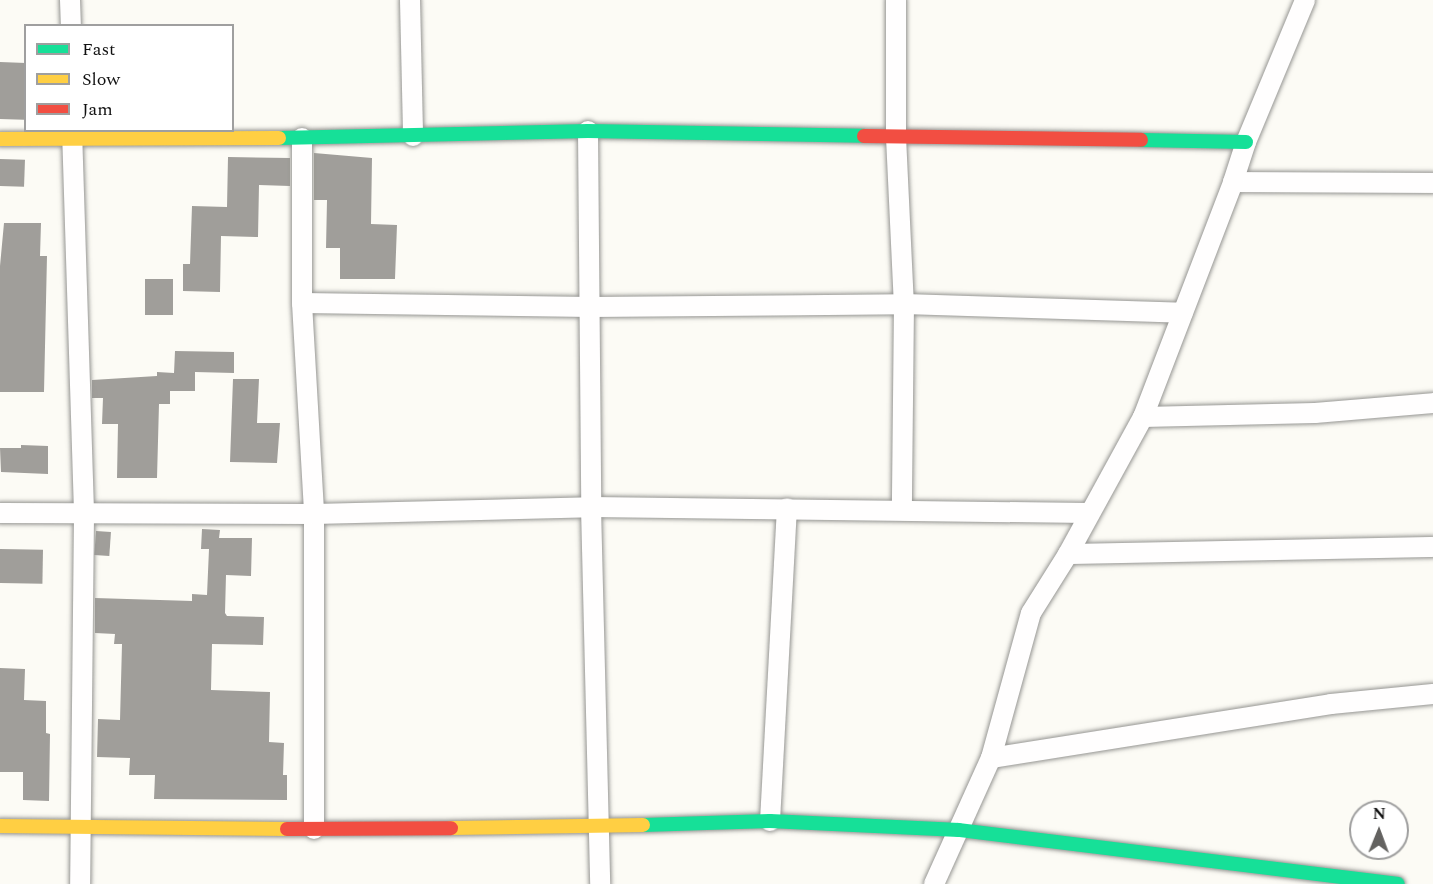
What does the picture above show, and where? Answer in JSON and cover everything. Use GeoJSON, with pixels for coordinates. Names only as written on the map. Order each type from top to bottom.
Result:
{"type":"FeatureCollection","features":[{"type":"Feature","properties":{"kind":"street"},"geometry":{"type":"LineString","coordinates":[[70,0],[71,24]]}},
{"type":"Feature","properties":{"kind":"street"},"geometry":{"type":"LineString","coordinates":[[410,0],[413,136]]}},
{"type":"Feature","properties":{"kind":"street"},"geometry":{"type":"LineString","coordinates":[[896,0],[896,137],[904,304],[902,510]]}},
{"type":"Feature","properties":{"kind":"street"},"geometry":{"type":"LineString","coordinates":[[934,884],[991,758],[1031,614],[1068,554],[1143,417],[1184,313],[1246,142],[1305,0]]}},
{"type":"Feature","properties":{"kind":"street"},"geometry":{"type":"LineString","coordinates":[[588,131],[591,507],[600,884]]}},
{"type":"Feature","properties":{"kind":"street"},"geometry":{"type":"LineString","coordinates":[[0,140],[72,136],[302,138],[588,131],[1246,142]]}},
{"type":"Feature","properties":{"kind":"street"},"geometry":{"type":"LineString","coordinates":[[72,136],[84,515],[80,884]]}},
{"type":"Feature","properties":{"kind":"street"},"geometry":{"type":"LineString","coordinates":[[302,138],[302,303],[314,514],[314,829]]}},
{"type":"Feature","properties":{"kind":"street"},"geometry":{"type":"LineString","coordinates":[[1233,182],[1433,183]]}},
{"type":"Feature","properties":{"kind":"street"},"geometry":{"type":"LineString","coordinates":[[302,303],[591,307],[904,304],[1184,313]]}},
{"type":"Feature","properties":{"kind":"street"},"geometry":{"type":"LineString","coordinates":[[1143,417],[1315,413],[1433,403]]}},
{"type":"Feature","properties":{"kind":"street"},"geometry":{"type":"LineString","coordinates":[[0,513],[314,514],[591,507],[1089,513]]}},
{"type":"Feature","properties":{"kind":"street"},"geometry":{"type":"LineString","coordinates":[[770,821],[787,508]]}},
{"type":"Feature","properties":{"kind":"street"},"geometry":{"type":"LineString","coordinates":[[1068,554],[1433,547]]}},
{"type":"Feature","properties":{"kind":"street"},"geometry":{"type":"LineString","coordinates":[[991,758],[1331,704],[1433,694]]}},
{"type":"Feature","properties":{"kind":"street"},"geometry":{"type":"LineString","coordinates":[[0,826],[314,829],[597,827],[770,821],[959,830],[1373,883],[1398,884]]}},
{"type":"Feature","properties":{"kind":"building"},"geometry":{"type":"Polygon","coordinates":[[[0,62],[24,63],[24,120],[0,119],[0,62]]]}},
{"type":"Feature","properties":{"kind":"building"},"geometry":{"type":"Polygon","coordinates":[[[314,153],[372,158],[371,224],[397,225],[395,279],[340,279],[340,248],[326,248],[327,200],[314,200],[314,153]]]}},
{"type":"Feature","properties":{"kind":"building"},"geometry":{"type":"Polygon","coordinates":[[[228,157],[290,158],[290,186],[259,185],[258,237],[221,236],[220,292],[183,291],[183,264],[190,264],[192,206],[227,207],[228,157]]]}},
{"type":"Feature","properties":{"kind":"building"},"geometry":{"type":"Polygon","coordinates":[[[0,159],[25,160],[24,187],[0,186],[0,159]]]}},
{"type":"Feature","properties":{"kind":"building"},"geometry":{"type":"Polygon","coordinates":[[[4,223],[41,223],[40,256],[47,256],[44,392],[0,392],[0,266],[4,223]]]}},
{"type":"Feature","properties":{"kind":"building"},"geometry":{"type":"Polygon","coordinates":[[[145,279],[173,279],[173,315],[145,315],[145,279]]]}},
{"type":"Feature","properties":{"kind":"building"},"geometry":{"type":"Polygon","coordinates":[[[175,351],[234,352],[234,373],[195,372],[195,391],[170,391],[170,404],[159,404],[157,478],[117,478],[118,424],[102,424],[103,398],[92,398],[92,380],[157,376],[157,372],[174,373],[175,351]]]}},
{"type":"Feature","properties":{"kind":"building"},"geometry":{"type":"Polygon","coordinates":[[[233,379],[259,379],[257,423],[280,423],[277,463],[230,462],[233,379]]]}},
{"type":"Feature","properties":{"kind":"building"},"geometry":{"type":"Polygon","coordinates":[[[21,445],[48,446],[48,474],[1,472],[0,448],[21,448],[21,445]]]}},
{"type":"Feature","properties":{"kind":"building"},"geometry":{"type":"Polygon","coordinates":[[[202,529],[220,530],[219,538],[252,538],[251,576],[226,575],[225,613],[227,616],[264,617],[263,645],[212,644],[211,690],[270,692],[269,742],[284,743],[283,775],[287,775],[287,800],[154,799],[155,775],[129,775],[130,758],[97,757],[98,719],[120,720],[122,644],[114,644],[115,634],[95,633],[95,598],[192,601],[192,594],[207,595],[209,549],[201,549],[202,529]]]}},
{"type":"Feature","properties":{"kind":"building"},"geometry":{"type":"Polygon","coordinates":[[[96,531],[111,532],[109,556],[94,555],[96,531]]]}},
{"type":"Feature","properties":{"kind":"building"},"geometry":{"type":"Polygon","coordinates":[[[0,549],[43,550],[42,584],[0,583],[0,549]]]}},
{"type":"Feature","properties":{"kind":"building"},"geometry":{"type":"Polygon","coordinates":[[[0,668],[25,669],[24,700],[46,701],[46,733],[50,734],[49,801],[23,800],[23,772],[0,772],[0,668]]]}},
{"type":"Feature","properties":{"kind":"traffic: fast"},"geometry":{"type":"LineString","coordinates":[[279,138],[588,131],[864,136]]}},
{"type":"Feature","properties":{"kind":"traffic: fast"},"geometry":{"type":"LineString","coordinates":[[1141,140],[1246,142]]}},
{"type":"Feature","properties":{"kind":"traffic: fast"},"geometry":{"type":"LineString","coordinates":[[643,825],[770,821],[959,830],[1398,884]]}},
{"type":"Feature","properties":{"kind":"traffic: slow"},"geometry":{"type":"LineString","coordinates":[[0,139],[279,138]]}},
{"type":"Feature","properties":{"kind":"traffic: slow"},"geometry":{"type":"LineString","coordinates":[[451,828],[643,825]]}},
{"type":"Feature","properties":{"kind":"traffic: slow"},"geometry":{"type":"LineString","coordinates":[[0,826],[287,829]]}},
{"type":"Feature","properties":{"kind":"traffic: jam"},"geometry":{"type":"LineString","coordinates":[[864,136],[1141,140]]}},
{"type":"Feature","properties":{"kind":"traffic: jam"},"geometry":{"type":"LineString","coordinates":[[287,829],[451,828]]}}]}
